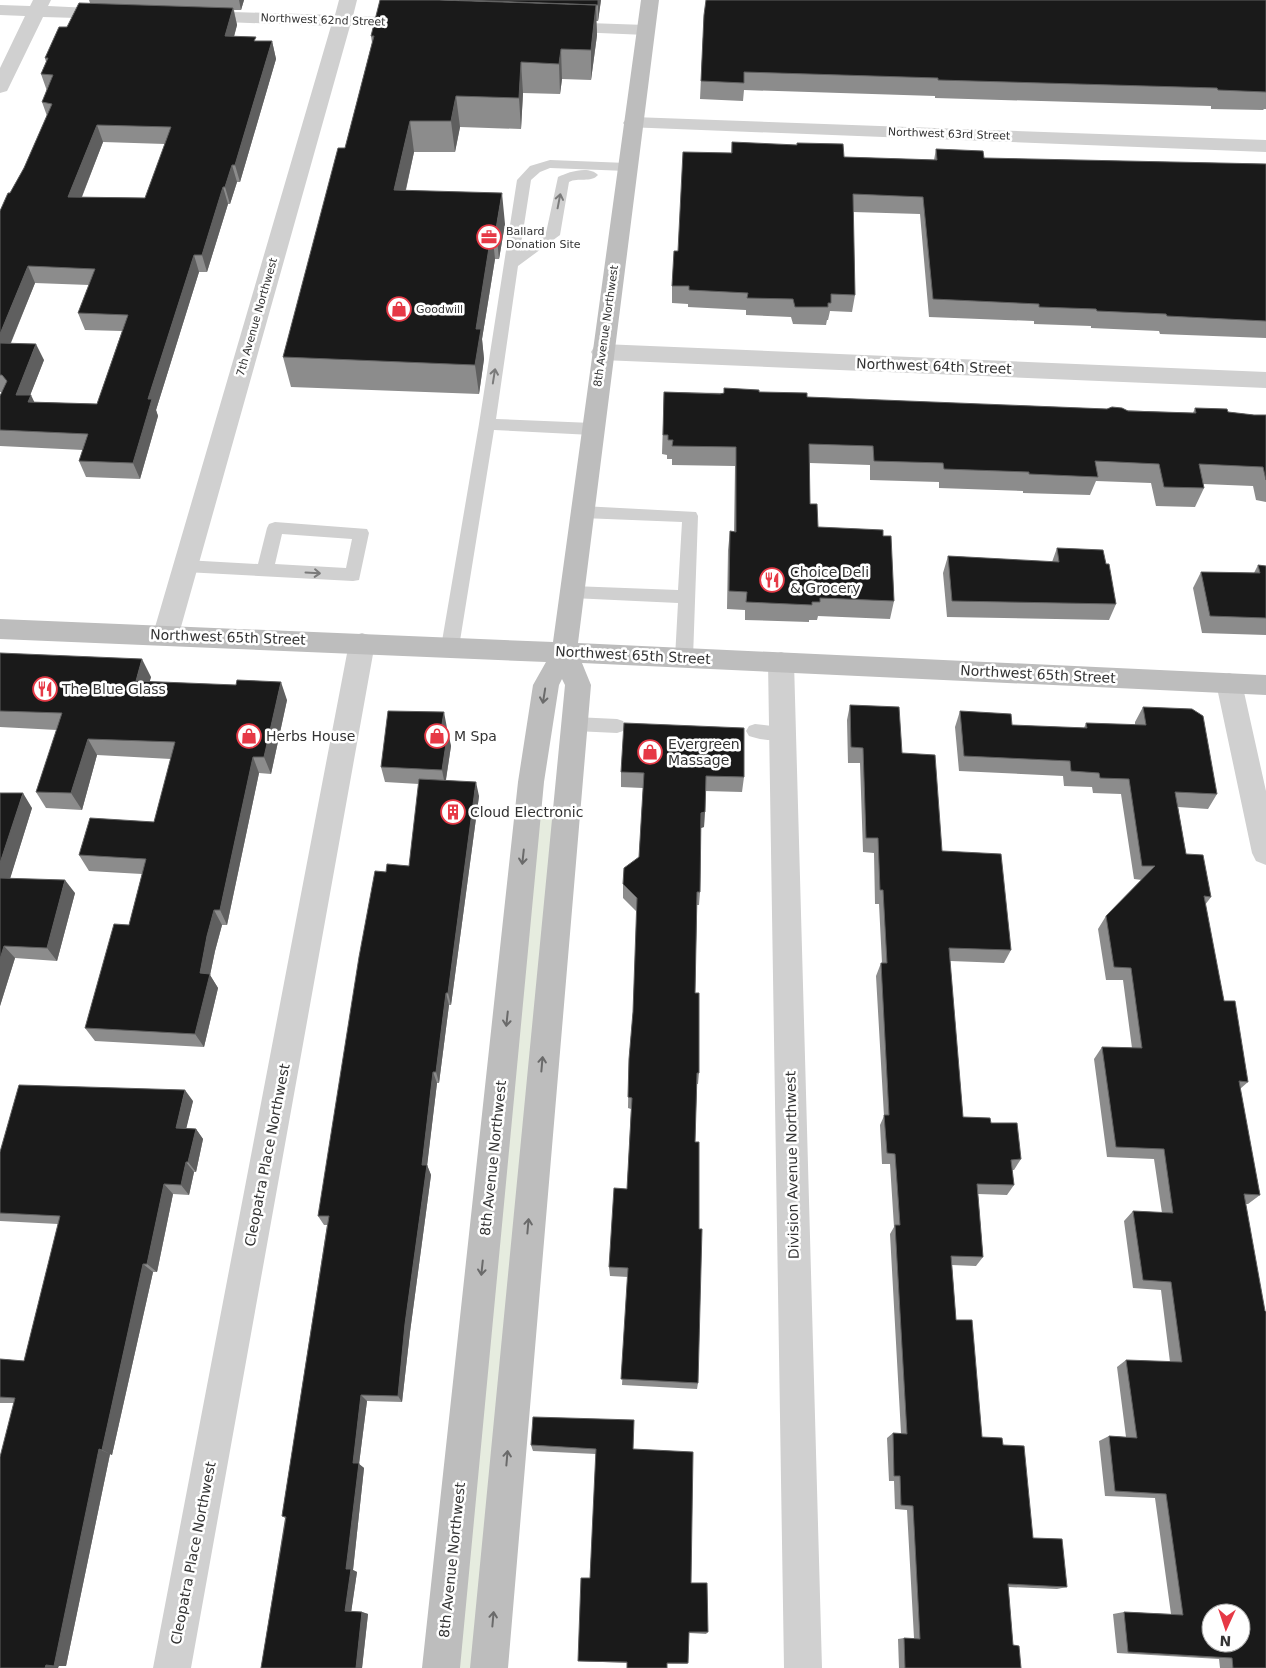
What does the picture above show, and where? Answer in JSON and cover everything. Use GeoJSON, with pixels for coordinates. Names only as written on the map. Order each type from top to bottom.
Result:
{"type":"FeatureCollection","features":[{"type":"Feature","properties":{"kind":"main road","name":"8th Avenue Northwest"},"geometry":{"type":"LineString","coordinates":[[441,1668],[531,782],[546,684],[564,652],[632,123],[650,0]]}},
{"type":"Feature","properties":{"kind":"main road","name":"Northwest 65th Street"},"geometry":{"type":"LineString","coordinates":[[0,629],[362,642],[1266,685]]}},
{"type":"Feature","properties":{"kind":"main road"},"geometry":{"type":"LineString","coordinates":[[489,1668],[578,685],[564,652]]}},
{"type":"Feature","properties":{"kind":"street","name":"7th Avenue Northwest"},"geometry":{"type":"LineString","coordinates":[[166,634],[348,0]]}},
{"type":"Feature","properties":{"kind":"street"},"geometry":{"type":"LineString","coordinates":[[0,10],[39,6],[127,14]]}},
{"type":"Feature","properties":{"kind":"street"},"geometry":{"type":"LineString","coordinates":[[0,87],[39,6]]}},
{"type":"Feature","properties":{"kind":"street","name":"Northwest 62nd Street"},"geometry":{"type":"LineString","coordinates":[[186,16],[424,24]]}},
{"type":"Feature","properties":{"kind":"street"},"geometry":{"type":"LineString","coordinates":[[540,27],[646,30]]}},
{"type":"Feature","properties":{"kind":"street","name":"Northwest 63rd Street"},"geometry":{"type":"LineString","coordinates":[[632,123],[1266,146]]}},
{"type":"Feature","properties":{"kind":"street","name":"Northwest 64th Street"},"geometry":{"type":"LineString","coordinates":[[602,352],[1266,380]]}},
{"type":"Feature","properties":{"kind":"street","name":"Cleopatra Place Northwest"},"geometry":{"type":"LineString","coordinates":[[172,1668],[362,642]]}},
{"type":"Feature","properties":{"kind":"street","name":"Division Avenue Northwest"},"geometry":{"type":"LineString","coordinates":[[781,662],[769,732],[803,1668]]}},
{"type":"Feature","properties":{"kind":"street"},"geometry":{"type":"LineString","coordinates":[[1229,683],[1266,853]]}},
{"type":"Feature","properties":{"kind":"lane"},"geometry":{"type":"LineString","coordinates":[[450,647],[487,424],[524,180],[529,172],[540,166],[550,164],[627,172]]}},
{"type":"Feature","properties":{"kind":"lane"},"geometry":{"type":"LineString","coordinates":[[512,263],[553,235],[564,180],[572,176],[627,172]]}},
{"type":"Feature","properties":{"kind":"lane"},"geometry":{"type":"LineString","coordinates":[[487,424],[592,429]]}},
{"type":"Feature","properties":{"kind":"lane"},"geometry":{"type":"LineString","coordinates":[[582,512],[690,516],[684,658]]}},
{"type":"Feature","properties":{"kind":"lane"},"geometry":{"type":"LineString","coordinates":[[185,566],[264,571],[352,576],[362,533],[275,528],[264,571]]}},
{"type":"Feature","properties":{"kind":"lane"},"geometry":{"type":"LineString","coordinates":[[572,592],[686,597]]}},
{"type":"Feature","properties":{"kind":"lane"},"geometry":{"type":"LineString","coordinates":[[574,724],[617,726]]}},
{"type":"Feature","properties":{"kind":"shaded area"},"geometry":{"type":"Polygon","coordinates":[[[553,818],[473,1668],[458,1668],[539,819],[553,818]]]}},
{"type":"Feature","properties":{"kind":"building"},"geometry":{"type":"Polygon","coordinates":[[[380,0],[596,5],[591,50],[561,49],[559,64],[521,62],[519,98],[456,96],[451,121],[410,121],[394,190],[502,193],[496,229],[492,229],[476,329],[481,329],[475,365],[283,357],[338,148],[345,148],[374,36],[371,36],[380,0]]]}},
{"type":"Feature","properties":{"kind":"building"},"geometry":{"type":"Polygon","coordinates":[[[459,0],[598,0],[598,5],[459,0]]]}},
{"type":"Feature","properties":{"kind":"building"},"geometry":{"type":"Polygon","coordinates":[[[706,0],[1266,0],[1266,92],[1218,90],[1217,88],[744,72],[744,83],[701,81],[706,0]]]}},
{"type":"Feature","properties":{"kind":"building"},"geometry":{"type":"Polygon","coordinates":[[[79,3],[233,8],[225,36],[256,37],[254,41],[272,41],[235,165],[232,165],[225,187],[223,187],[202,255],[194,255],[148,399],[152,399],[133,463],[79,461],[88,434],[0,430],[0,396],[7,381],[0,375],[0,343],[36,344],[16,395],[31,395],[28,402],[97,404],[128,315],[78,313],[95,269],[28,266],[0,334],[0,211],[8,193],[10,193],[24,168],[52,104],[42,102],[53,75],[41,74],[48,58],[45,58],[59,27],[67,27],[79,3]],[[97,125],[68,197],[145,198],[171,127],[97,125]]]}},
{"type":"Feature","properties":{"kind":"building"},"geometry":{"type":"Polygon","coordinates":[[[732,142],[797,145],[797,143],[843,144],[844,157],[937,160],[936,149],[983,151],[984,158],[1266,164],[1266,321],[1167,316],[1166,314],[1097,311],[1096,309],[1039,307],[1039,304],[933,299],[923,197],[853,194],[855,295],[831,294],[831,303],[828,303],[828,307],[795,307],[793,299],[747,298],[748,293],[689,290],[689,286],[672,286],[674,251],[678,251],[683,152],[732,153],[732,142]]]}},
{"type":"Feature","properties":{"kind":"building"},"geometry":{"type":"Polygon","coordinates":[[[724,388],[759,390],[759,392],[807,393],[807,397],[1107,409],[1112,407],[1128,411],[1193,413],[1196,413],[1195,408],[1227,409],[1228,412],[1266,415],[1266,480],[1263,467],[1199,464],[1204,488],[1164,487],[1159,464],[1095,461],[1098,477],[1029,474],[1029,472],[944,469],[943,463],[874,461],[873,446],[809,444],[810,504],[817,504],[818,527],[883,530],[883,536],[891,536],[894,601],[820,598],[820,602],[812,602],[812,605],[746,602],[747,592],[729,591],[730,531],[736,532],[736,447],[672,446],[673,440],[668,440],[668,435],[663,435],[664,392],[720,394],[724,393],[724,388]]]}},
{"type":"Feature","properties":{"kind":"building"},"geometry":{"type":"Polygon","coordinates":[[[1057,548],[1103,550],[1106,564],[1109,564],[1116,604],[952,601],[948,556],[1059,562],[1057,548]]]}},
{"type":"Feature","properties":{"kind":"building"},"geometry":{"type":"Polygon","coordinates":[[[1258,565],[1266,566],[1266,618],[1210,616],[1201,572],[1260,573],[1258,565]]]}},
{"type":"Feature","properties":{"kind":"building"},"geometry":{"type":"Polygon","coordinates":[[[0,653],[142,659],[136,681],[236,685],[237,680],[281,682],[264,757],[253,757],[220,910],[214,910],[207,936],[200,973],[210,974],[195,1034],[85,1028],[114,924],[129,925],[146,859],[79,855],[90,818],[154,822],[175,742],[88,739],[71,793],[36,792],[62,713],[0,711],[0,653]]]}},
{"type":"Feature","properties":{"kind":"building"},"geometry":{"type":"Polygon","coordinates":[[[850,705],[899,707],[902,753],[935,755],[942,851],[1001,854],[1011,950],[949,948],[963,1117],[990,1118],[991,1123],[1017,1123],[1021,1159],[1011,1160],[1014,1185],[977,1184],[983,1257],[951,1256],[956,1320],[972,1320],[982,1437],[1002,1438],[1003,1445],[1024,1446],[1033,1538],[1062,1539],[1067,1587],[1008,1584],[1013,1645],[1019,1646],[1021,1668],[905,1668],[904,1638],[920,1639],[913,1506],[901,1505],[900,1476],[894,1476],[893,1433],[907,1434],[895,1225],[900,1225],[895,1154],[887,1153],[884,1115],[889,1115],[881,963],[887,963],[883,890],[880,890],[878,838],[866,838],[863,748],[851,747],[850,705]]]}},
{"type":"Feature","properties":{"kind":"building"},"geometry":{"type":"Polygon","coordinates":[[[1143,707],[1192,709],[1203,716],[1217,794],[1175,792],[1186,854],[1203,855],[1211,897],[1204,896],[1224,1001],[1235,1001],[1248,1082],[1239,1081],[1260,1195],[1244,1194],[1266,1312],[1266,1668],[1233,1668],[1232,1658],[1128,1652],[1124,1612],[1183,1615],[1166,1494],[1115,1491],[1109,1436],[1137,1438],[1126,1360],[1182,1362],[1171,1282],[1143,1280],[1133,1211],[1173,1213],[1164,1149],[1116,1147],[1102,1047],[1142,1048],[1131,968],[1114,967],[1106,916],[1155,866],[1142,866],[1129,779],[1100,778],[1099,773],[1071,771],[1070,761],[964,756],[960,711],[1011,714],[1012,725],[1087,728],[1086,723],[1146,725],[1143,707]]]}},
{"type":"Feature","properties":{"kind":"building"},"geometry":{"type":"Polygon","coordinates":[[[388,711],[444,712],[441,730],[448,731],[442,770],[381,767],[388,711]]]}},
{"type":"Feature","properties":{"kind":"building"},"geometry":{"type":"Polygon","coordinates":[[[624,723],[744,728],[744,777],[706,776],[705,812],[701,813],[700,892],[697,892],[695,993],[699,993],[699,1073],[697,1073],[695,1142],[699,1142],[699,1229],[702,1229],[698,1383],[621,1379],[628,1268],[609,1267],[614,1188],[627,1189],[632,1098],[628,1097],[629,1059],[633,1012],[637,898],[623,884],[624,868],[639,857],[644,773],[621,772],[624,723]]]}},
{"type":"Feature","properties":{"kind":"building"},"geometry":{"type":"Polygon","coordinates":[[[419,779],[476,782],[448,993],[446,993],[436,1072],[433,1072],[422,1165],[427,1165],[405,1324],[398,1396],[361,1395],[353,1463],[359,1463],[346,1569],[351,1569],[345,1611],[362,1612],[356,1668],[261,1668],[286,1517],[282,1516],[329,1216],[318,1216],[359,957],[375,871],[386,872],[387,864],[409,866],[419,779]]]}},
{"type":"Feature","properties":{"kind":"building"},"geometry":{"type":"Polygon","coordinates":[[[0,793],[23,793],[0,863],[0,793]]]}},
{"type":"Feature","properties":{"kind":"building"},"geometry":{"type":"Polygon","coordinates":[[[0,878],[65,880],[47,948],[4,946],[0,959],[0,878]]]}},
{"type":"Feature","properties":{"kind":"building"},"geometry":{"type":"Polygon","coordinates":[[[19,1085],[185,1090],[176,1128],[196,1129],[181,1185],[164,1184],[147,1264],[143,1264],[102,1450],[99,1449],[54,1666],[46,1665],[45,1668],[0,1668],[0,1457],[15,1398],[0,1397],[0,1359],[24,1361],[60,1216],[0,1213],[0,1152],[19,1085]]]}},
{"type":"Feature","properties":{"kind":"building"},"geometry":{"type":"Polygon","coordinates":[[[533,1417],[634,1420],[633,1449],[693,1452],[691,1583],[707,1583],[708,1632],[689,1632],[688,1663],[667,1663],[667,1668],[627,1668],[627,1662],[578,1661],[581,1578],[590,1578],[596,1449],[531,1445],[533,1417]]]}},
{"type":"Feature","properties":{"kind":"place","name":"Ballard Donation Site"},"geometry":{"type":"Point","coordinates":[489,237]}},
{"type":"Feature","properties":{"kind":"place","name":"Goodwill"},"geometry":{"type":"Point","coordinates":[399,309]}},
{"type":"Feature","properties":{"kind":"place","name":"Choice Deli & Grocery"},"geometry":{"type":"Point","coordinates":[772,580]}},
{"type":"Feature","properties":{"kind":"place","name":"The Blue Glass"},"geometry":{"type":"Point","coordinates":[45,689]}},
{"type":"Feature","properties":{"kind":"place","name":"Herbs House"},"geometry":{"type":"Point","coordinates":[249,736]}},
{"type":"Feature","properties":{"kind":"place","name":"M Spa"},"geometry":{"type":"Point","coordinates":[437,736]}},
{"type":"Feature","properties":{"kind":"place","name":"Evergreen Massage"},"geometry":{"type":"Point","coordinates":[650,752]}},
{"type":"Feature","properties":{"kind":"place","name":"Cloud Electronic"},"geometry":{"type":"Point","coordinates":[453,812]}}]}
